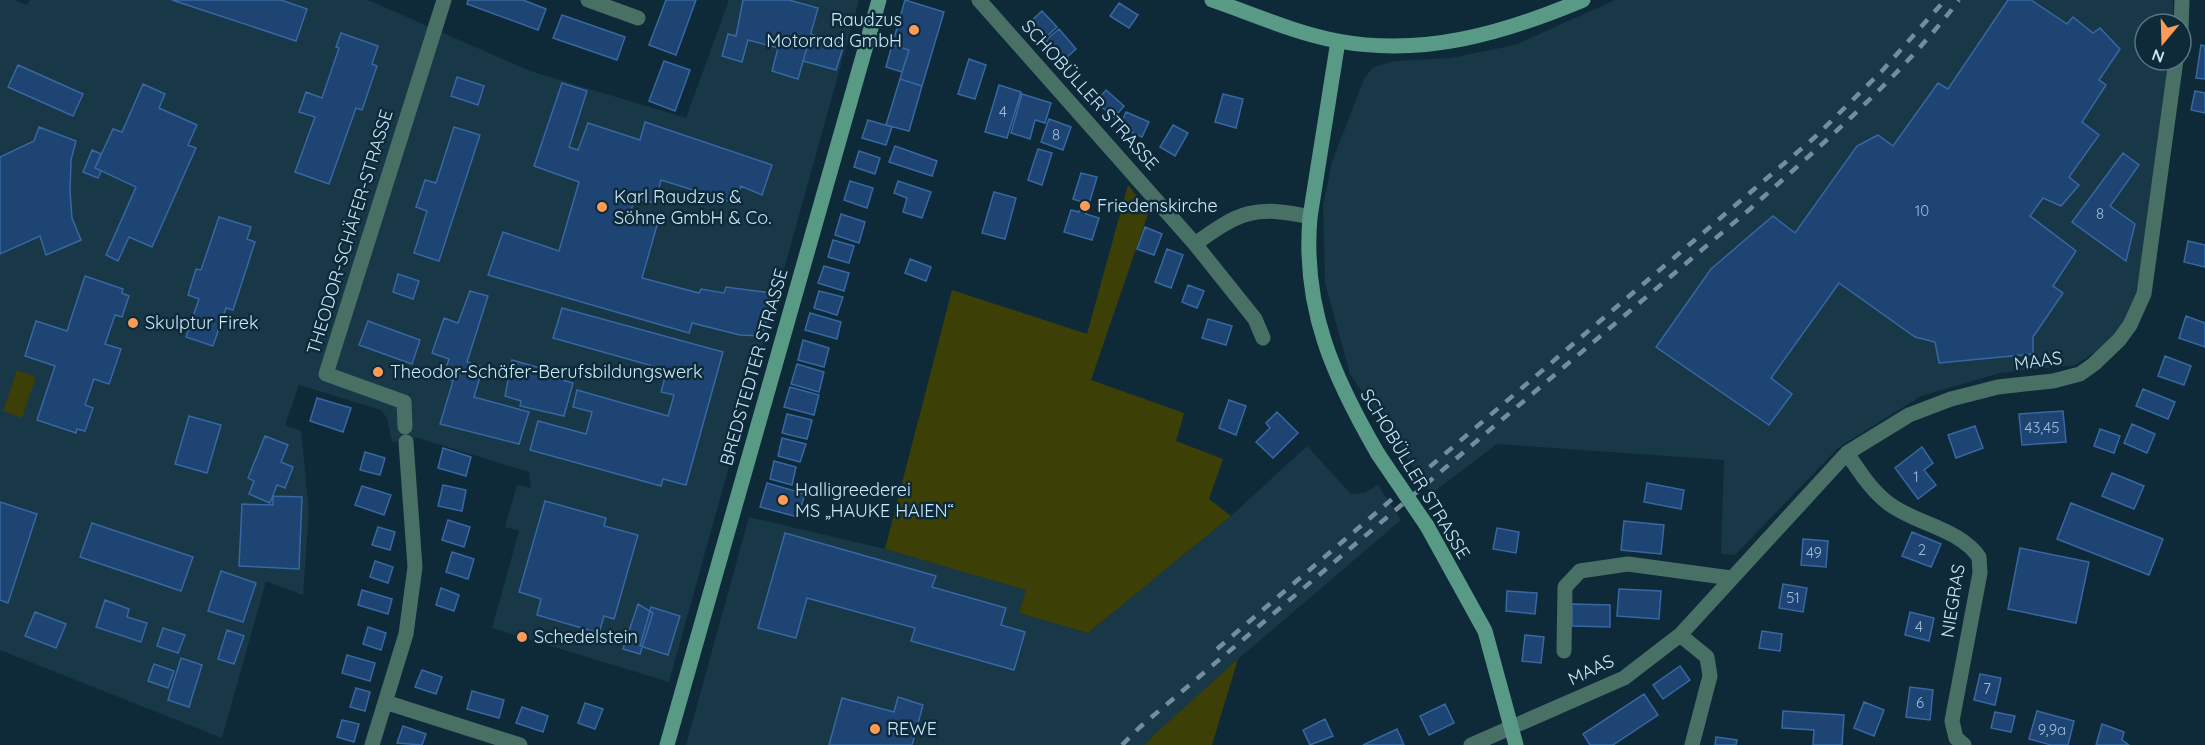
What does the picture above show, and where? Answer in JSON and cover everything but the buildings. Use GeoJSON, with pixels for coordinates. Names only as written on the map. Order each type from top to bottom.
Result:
{"type":"FeatureCollection","features":[{"type":"Feature","properties":{"kind":"main road","name":"BREDSTEDTER STRASSE"},"geometry":{"type":"LineString","coordinates":[[667,745],[879,0]]}},
{"type":"Feature","properties":{"kind":"main road"},"geometry":{"type":"LineString","coordinates":[[1212,0],[1338,41],[1398,46],[1446,44],[1501,32],[1583,0]]}},
{"type":"Feature","properties":{"kind":"main road","name":"SCHOBÜLLER STRASSE"},"geometry":{"type":"LineString","coordinates":[[1338,41],[1310,217],[1311,277],[1325,347],[1345,396],[1378,454],[1427,526],[1485,631],[1516,745]]}},
{"type":"Feature","properties":{"kind":"street","name":"THEODOR-SCHÄFER-STRASSE"},"geometry":{"type":"LineString","coordinates":[[385,702],[406,634],[415,567],[404,402],[326,374],[444,0]]}},
{"type":"Feature","properties":{"kind":"street"},"geometry":{"type":"LineString","coordinates":[[588,0],[638,18]]}},
{"type":"Feature","properties":{"kind":"street","name":"SCHOBÜLLER STRASSE"},"geometry":{"type":"LineString","coordinates":[[980,0],[1195,244],[1255,320],[1263,338]]}},
{"type":"Feature","properties":{"kind":"street","name":"MAAS"},"geometry":{"type":"LineString","coordinates":[[1471,745],[1624,678],[1680,635],[1847,453],[1909,415],[1933,405],[1998,387],[2053,381],[2080,374],[2094,364],[2119,340],[2130,325],[2144,294],[2174,72]]}},
{"type":"Feature","properties":{"kind":"street"},"geometry":{"type":"LineString","coordinates":[[1195,244],[1229,220],[1250,212],[1279,210],[1310,217]]}},
{"type":"Feature","properties":{"kind":"street","name":"NIEGRAS"},"geometry":{"type":"LineString","coordinates":[[1847,453],[1863,477],[1889,504],[1961,540],[1979,557],[1980,573],[1952,721],[1956,738],[1964,745]]}},
{"type":"Feature","properties":{"kind":"street","name":"MAAS"},"geometry":{"type":"LineString","coordinates":[[1564,651],[1565,587],[1580,571],[1628,564],[1731,578]]}},
{"type":"Feature","properties":{"kind":"street"},"geometry":{"type":"LineString","coordinates":[[1680,635],[1707,657],[1710,676],[1692,745]]}},
{"type":"Feature","properties":{"kind":"street"},"geometry":{"type":"LineString","coordinates":[[372,745],[385,702],[520,745]]}},
{"type":"Feature","properties":{"kind":"shaded area","name":"Theodor-Schäfer-Berufsbildungswerk"},"geometry":{"type":"Polygon","coordinates":[[[0,0],[15,0],[27,5],[30,0],[368,0],[530,71],[686,118],[729,0],[859,0],[669,682],[492,628],[519,531],[505,527],[517,485],[531,488],[529,472],[418,438],[392,442],[387,418],[381,410],[299,385],[285,425],[301,431],[309,511],[303,595],[266,581],[222,738],[0,650],[0,0]]]}},
{"type":"Feature","properties":{"kind":"shaded area"},"geometry":{"type":"Polygon","coordinates":[[[1615,0],[2173,0],[2173,12],[2133,12],[2133,72],[2168,72],[2140,296],[2114,340],[2075,365],[2000,373],[1921,396],[1838,448],[1735,555],[1721,554],[1724,460],[1497,444],[1431,494],[1350,374],[1325,283],[1323,206],[1332,162],[1364,79],[1373,67],[1395,61],[1451,58],[1515,45],[1615,0]]]}},
{"type":"Feature","properties":{"kind":"shaded area"},"geometry":{"type":"Polygon","coordinates":[[[1307,446],[1351,494],[1364,493],[1378,485],[1401,520],[1238,659],[1145,745],[686,745],[749,517],[885,549],[1027,590],[1019,613],[1088,633],[1231,516],[1307,446]]]}},
{"type":"Feature","properties":{"kind":"green space"},"geometry":{"type":"Polygon","coordinates":[[[1128,185],[1149,211],[1091,380],[1184,413],[1176,441],[1223,459],[1209,499],[1231,516],[1088,633],[1019,613],[1026,590],[885,549],[952,290],[1087,334],[1128,185]]]}},
{"type":"Feature","properties":{"kind":"green space"},"geometry":{"type":"Polygon","coordinates":[[[17,370],[36,377],[22,418],[3,411],[17,370]]]}},
{"type":"Feature","properties":{"kind":"green space"},"geometry":{"type":"Polygon","coordinates":[[[1238,659],[1212,745],[1145,745],[1154,735],[1238,659]]]}},
{"type":"Feature","properties":{"kind":"railway"},"geometry":{"type":"LineString","coordinates":[[1217,649],[1815,137],[1881,72],[1945,0]]}},
{"type":"Feature","properties":{"kind":"railway"},"geometry":{"type":"LineString","coordinates":[[1122,745],[1140,727],[1750,209],[1886,83],[1936,29],[1959,0]]}},
{"type":"Feature","properties":{"kind":"place","name":"Raudzus Motorrad GmbH"},"geometry":{"type":"Point","coordinates":[914,30]}},
{"type":"Feature","properties":{"kind":"place","name":"Friedenskirche"},"geometry":{"type":"Point","coordinates":[1085,206]}},
{"type":"Feature","properties":{"kind":"place","name":"Karl Raudzus & Söhne GmbH & Co."},"geometry":{"type":"Point","coordinates":[602,207]}},
{"type":"Feature","properties":{"kind":"place","name":"Skulptur Firek"},"geometry":{"type":"Point","coordinates":[133,323]}},
{"type":"Feature","properties":{"kind":"place","name":"Theodor-Schäfer-Berufsbildungswerk"},"geometry":{"type":"Point","coordinates":[378,372]}},
{"type":"Feature","properties":{"kind":"place","name":"Halligreederei MS „HAUKE HAIEN“"},"geometry":{"type":"Point","coordinates":[783,500]}},
{"type":"Feature","properties":{"kind":"place","name":"Schedelstein"},"geometry":{"type":"Point","coordinates":[522,637]}},
{"type":"Feature","properties":{"kind":"place","name":"REWE"},"geometry":{"type":"Point","coordinates":[875,729]}}]}
